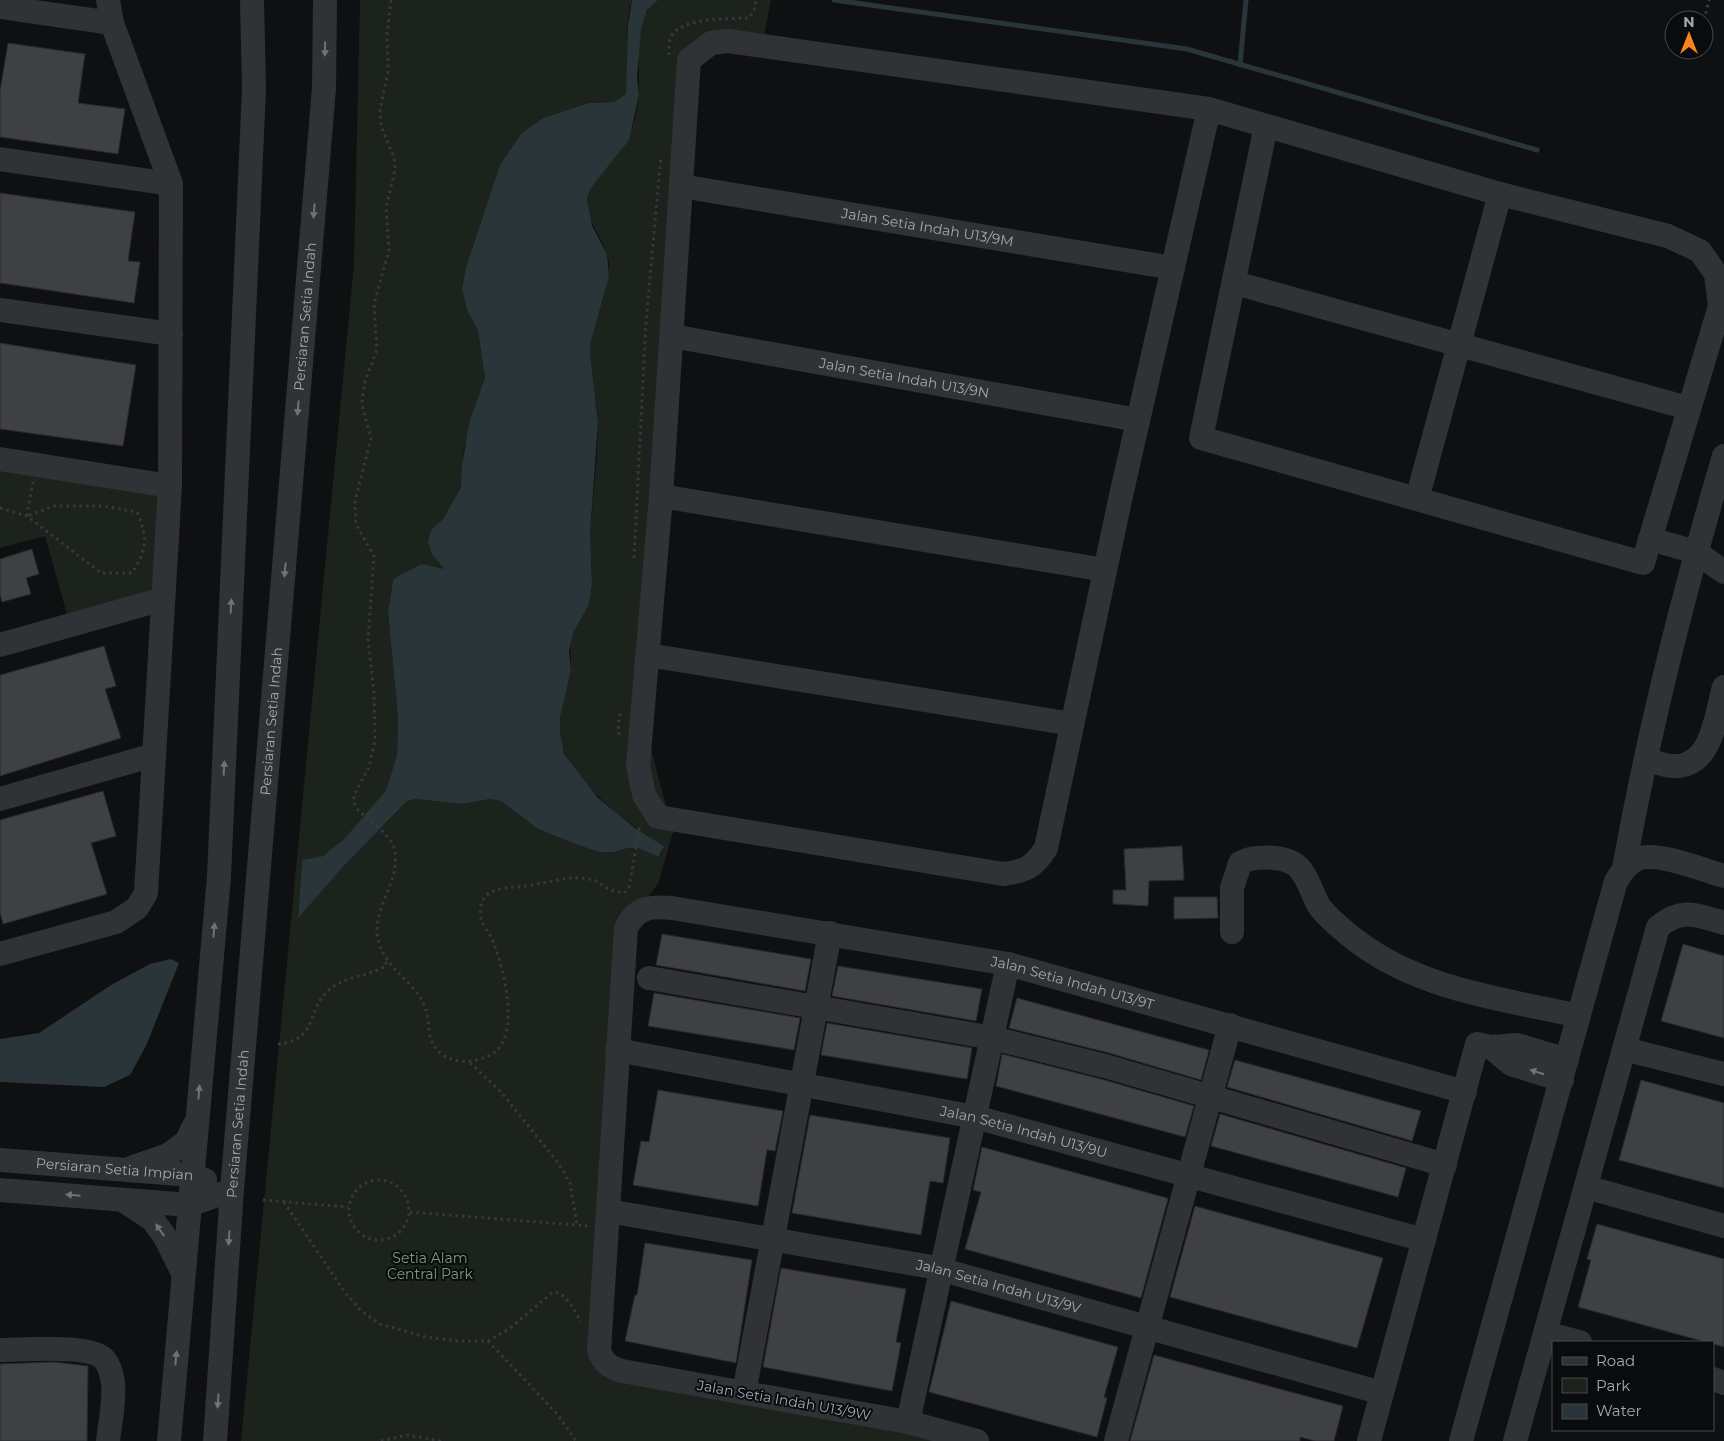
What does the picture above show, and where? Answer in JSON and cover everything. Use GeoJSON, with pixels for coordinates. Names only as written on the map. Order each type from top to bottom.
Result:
{"type":"FeatureCollection","features":[{"type":"Feature","properties":{"kind":"street"},"geometry":{"type":"LineString","coordinates":[[169,1441],[191,1175],[219,877],[254,89],[252,0]]}},
{"type":"Feature","properties":{"kind":"street","name":"Persiaran Setia Indah"},"geometry":{"type":"LineString","coordinates":[[215,1441],[232,1190],[324,98],[325,0]]}},
{"type":"Feature","properties":{"kind":"street"},"geometry":{"type":"LineString","coordinates":[[0,10],[110,11],[170,184],[170,486],[146,893],[137,908],[116,922],[1,950]]}},
{"type":"Feature","properties":{"kind":"street"},"geometry":{"type":"LineString","coordinates":[[1209,109],[1138,420],[1046,848],[1037,862],[1021,872],[1003,874],[658,816],[644,795],[638,765],[672,336],[689,60],[711,43],[728,41],[1209,109],[1500,194],[1668,236],[1700,251],[1716,274],[1720,306],[1643,563],[1201,438],[1266,126]]}},
{"type":"Feature","properties":{"kind":"street"},"geometry":{"type":"LineString","coordinates":[[0,159],[170,184]]}},
{"type":"Feature","properties":{"kind":"street","name":"Jalan Setia Indah U13/9M"},"geometry":{"type":"LineString","coordinates":[[681,186],[1173,268]]}},
{"type":"Feature","properties":{"kind":"street"},"geometry":{"type":"LineString","coordinates":[[1417,499],[1500,194]]}},
{"type":"Feature","properties":{"kind":"street"},"geometry":{"type":"LineString","coordinates":[[1234,283],[1688,408]]}},
{"type":"Feature","properties":{"kind":"street"},"geometry":{"type":"LineString","coordinates":[[0,310],[170,334]]}},
{"type":"Feature","properties":{"kind":"street","name":"Jalan Setia Indah U13/9N"},"geometry":{"type":"LineString","coordinates":[[672,336],[1138,420]]}},
{"type":"Feature","properties":{"kind":"street"},"geometry":{"type":"LineString","coordinates":[[1461,1441],[1616,881],[1624,868],[1638,789],[1696,552],[1715,522],[1724,456]]}},
{"type":"Feature","properties":{"kind":"street"},"geometry":{"type":"LineString","coordinates":[[0,460],[170,486]]}},
{"type":"Feature","properties":{"kind":"street"},"geometry":{"type":"LineString","coordinates":[[660,496],[1105,570]]}},
{"type":"Feature","properties":{"kind":"street"},"geometry":{"type":"LineString","coordinates":[[1650,539],[1696,552],[1724,572]]}},
{"type":"Feature","properties":{"kind":"street"},"geometry":{"type":"LineString","coordinates":[[0,645],[164,600]]}},
{"type":"Feature","properties":{"kind":"street"},"geometry":{"type":"LineString","coordinates":[[648,655],[1072,724]]}},
{"type":"Feature","properties":{"kind":"street"},"geometry":{"type":"LineString","coordinates":[[1646,760],[1676,766],[1689,763],[1700,756],[1708,744],[1724,687]]}},
{"type":"Feature","properties":{"kind":"street"},"geometry":{"type":"LineString","coordinates":[[0,799],[154,755]]}},
{"type":"Feature","properties":{"kind":"street"},"geometry":{"type":"LineString","coordinates":[[1232,932],[1232,888],[1240,863],[1249,858],[1264,857],[1284,860],[1298,867],[1320,906],[1358,942],[1397,967],[1436,984],[1579,1016]]}},
{"type":"Feature","properties":{"kind":"street"},"geometry":{"type":"LineString","coordinates":[[1624,868],[1638,859],[1657,858],[1724,876]]}},
{"type":"Feature","properties":{"kind":"street","name":"Jalan Setia Indah U13/9T"},"geometry":{"type":"LineString","coordinates":[[599,1351],[626,928],[632,917],[641,910],[655,906],[672,908],[1008,964],[1465,1092]]}},
{"type":"Feature","properties":{"kind":"street"},"geometry":{"type":"LineString","coordinates":[[1516,1441],[1654,936],[1658,927],[1669,918],[1681,914],[1692,914],[1724,923]]}},
{"type":"Feature","properties":{"kind":"street"},"geometry":{"type":"LineString","coordinates":[[744,1393],[830,934]]}},
{"type":"Feature","properties":{"kind":"street"},"geometry":{"type":"LineString","coordinates":[[908,1422],[1008,964]]}},
{"type":"Feature","properties":{"kind":"street"},"geometry":{"type":"LineString","coordinates":[[649,978],[993,1038],[1104,1066],[1445,1165]]}},
{"type":"Feature","properties":{"kind":"street"},"geometry":{"type":"LineString","coordinates":[[1116,1441],[1230,1025]]}},
{"type":"Feature","properties":{"kind":"street"},"geometry":{"type":"LineString","coordinates":[[1369,1441],[1477,1044],[1491,1047],[1517,1045],[1564,1070]]}},
{"type":"Feature","properties":{"kind":"street"},"geometry":{"type":"LineString","coordinates":[[1624,1049],[1724,1074]]}},
{"type":"Feature","properties":{"kind":"street","name":"Jalan Setia Indah U13/9U"},"geometry":{"type":"LineString","coordinates":[[618,1050],[975,1117],[1424,1240]]}},
{"type":"Feature","properties":{"kind":"street"},"geometry":{"type":"LineString","coordinates":[[122,1171],[168,1155],[186,1142],[196,1122]]}},
{"type":"Feature","properties":{"kind":"street","name":"Persiaran Setia Impian"},"geometry":{"type":"LineString","coordinates":[[0,1160],[191,1175],[232,1190]]}},
{"type":"Feature","properties":{"kind":"street"},"geometry":{"type":"LineString","coordinates":[[1586,1187],[1724,1226]]}},
{"type":"Feature","properties":{"kind":"street","name":"Persiaran Setia Impian"},"geometry":{"type":"LineString","coordinates":[[0,1190],[189,1205],[232,1190]]}},
{"type":"Feature","properties":{"kind":"street"},"geometry":{"type":"LineString","coordinates":[[121,1199],[153,1220],[165,1237],[183,1273]]}},
{"type":"Feature","properties":{"kind":"street","name":"Jalan Setia Indah U13/9V"},"geometry":{"type":"LineString","coordinates":[[607,1219],[773,1239],[942,1269],[1382,1393]]}},
{"type":"Feature","properties":{"kind":"street"},"geometry":{"type":"LineString","coordinates":[[1545,1333],[1576,1341]]}},
{"type":"Feature","properties":{"kind":"street"},"geometry":{"type":"LineString","coordinates":[[0,1350],[77,1350],[92,1352],[104,1358],[110,1370],[113,1385],[108,1441]]}},
{"type":"Feature","properties":{"kind":"street","name":"Jalan Setia Indah U13/9W"},"geometry":{"type":"LineString","coordinates":[[599,1351],[603,1361],[610,1367],[622,1371],[908,1422],[977,1441]]}},
{"type":"Feature","properties":{"kind":"path"},"geometry":{"type":"LineString","coordinates":[[391,0],[386,34],[388,72],[380,110],[381,126],[394,157],[395,170],[386,207],[389,250],[374,304],[377,350],[362,399],[371,438],[355,502],[356,524],[374,556],[368,639],[374,694],[375,740],[369,767],[354,795],[354,803],[358,810],[393,845],[396,857],[393,874],[379,915],[377,933],[386,958],[396,973],[419,996],[426,1008],[430,1037],[435,1048],[459,1062],[469,1063],[494,1053],[504,1042],[507,1028],[508,1003],[499,960],[481,916],[480,910],[486,896],[500,888],[581,878],[595,880],[610,890],[624,893],[629,887],[640,822]]}},
{"type":"Feature","properties":{"kind":"path"},"geometry":{"type":"LineString","coordinates":[[754,11],[756,0]]}},
{"type":"Feature","properties":{"kind":"path"},"geometry":{"type":"LineString","coordinates":[[27,516],[35,465]]}},
{"type":"Feature","properties":{"kind":"path"},"geometry":{"type":"LineString","coordinates":[[0,508],[27,516],[101,573],[132,573],[144,554],[144,530],[137,512],[103,506],[55,506],[27,516]]}},
{"type":"Feature","properties":{"kind":"path"},"geometry":{"type":"LineString","coordinates":[[278,1044],[293,1042],[303,1036],[321,1000],[330,989],[342,982],[386,966],[386,958]]}},
{"type":"Feature","properties":{"kind":"path"},"geometry":{"type":"LineString","coordinates":[[469,1063],[500,1092],[559,1164],[570,1183],[577,1225]]}},
{"type":"Feature","properties":{"kind":"path"},"geometry":{"type":"LineString","coordinates":[[382,1180],[397,1185],[407,1197],[410,1212],[405,1228],[392,1238],[376,1241],[361,1236],[350,1223],[348,1207],[354,1192],[366,1182],[382,1180]]}},
{"type":"Feature","properties":{"kind":"path"},"geometry":{"type":"LineString","coordinates":[[263,1200],[348,1207]]}},
{"type":"Feature","properties":{"kind":"path"},"geometry":{"type":"LineString","coordinates":[[284,1202],[344,1291],[361,1311],[380,1324],[426,1337],[457,1341],[488,1341],[509,1329],[553,1292],[560,1293],[570,1302],[585,1327]]}},
{"type":"Feature","properties":{"kind":"path"},"geometry":{"type":"LineString","coordinates":[[410,1212],[577,1225],[607,1219]]}},
{"type":"Feature","properties":{"kind":"path"},"geometry":{"type":"LineString","coordinates":[[488,1341],[558,1415],[576,1441]]}},
{"type":"Feature","properties":{"kind":"path"},"geometry":{"type":"LineString","coordinates":[[381,1441],[407,1435],[442,1441]]}},
{"type":"Feature","properties":{"kind":"green space","name":"Setia Alam Central Park"},"geometry":{"type":"Polygon","coordinates":[[[360,0],[632,0],[627,35],[628,70],[626,94],[614,102],[589,103],[543,118],[488,201],[466,267],[462,289],[467,310],[478,331],[485,378],[464,448],[461,487],[443,519],[431,530],[438,562],[445,570],[421,564],[393,580],[388,612],[398,717],[397,755],[386,790],[345,838],[323,856],[302,860],[298,916],[407,801],[416,799],[462,804],[489,799],[501,801],[538,829],[578,845],[599,852],[614,852],[628,848],[638,848],[660,857],[664,846],[616,813],[585,783],[565,754],[560,731],[561,703],[571,669],[570,646],[573,633],[590,592],[592,579],[590,539],[598,423],[590,353],[593,332],[606,289],[609,267],[605,249],[590,217],[588,198],[596,179],[623,147],[632,128],[639,96],[639,44],[641,30],[644,17],[650,7],[658,0],[771,0],[764,37],[720,32],[694,41],[681,56],[639,704],[673,832],[658,884],[639,908],[603,1366],[953,1441],[241,1441],[354,264],[360,0]]]}},
{"type":"Feature","properties":{"kind":"green space"},"geometry":{"type":"Polygon","coordinates":[[[0,459],[170,486],[163,599],[70,625],[45,536],[0,548],[0,459]]]}},
{"type":"Feature","properties":{"kind":"water"},"geometry":{"type":"Polygon","coordinates":[[[632,0],[658,0],[647,10],[641,29],[637,78],[639,95],[629,140],[596,181],[590,190],[587,200],[592,226],[607,254],[609,277],[591,341],[590,354],[598,422],[590,535],[592,583],[589,604],[573,633],[569,651],[571,670],[560,717],[560,733],[564,754],[598,798],[635,828],[664,846],[659,857],[638,848],[628,848],[614,852],[599,852],[538,829],[501,801],[490,799],[462,804],[416,799],[407,801],[342,868],[298,918],[302,860],[323,856],[345,838],[386,790],[397,755],[398,717],[388,612],[393,580],[421,564],[444,569],[432,554],[428,542],[431,530],[443,519],[461,487],[462,466],[469,423],[485,378],[478,331],[467,310],[462,289],[466,267],[500,165],[522,133],[543,118],[589,103],[614,102],[626,94],[628,26],[632,0]]]}},
{"type":"Feature","properties":{"kind":"water"},"geometry":{"type":"Polygon","coordinates":[[[171,959],[179,963],[146,1046],[130,1075],[104,1087],[0,1082],[0,1039],[39,1033],[111,985],[150,964],[171,959]]]}},
{"type":"Feature","properties":{"kind":"building"},"geometry":{"type":"Polygon","coordinates":[[[8,43],[85,54],[78,103],[125,109],[118,154],[0,137],[0,91],[8,43]]]}},
{"type":"Feature","properties":{"kind":"building"},"geometry":{"type":"Polygon","coordinates":[[[0,193],[135,212],[128,261],[140,262],[134,303],[0,283],[0,193]]]}},
{"type":"Feature","properties":{"kind":"building"},"geometry":{"type":"Polygon","coordinates":[[[0,343],[136,365],[123,446],[0,429],[0,343]]]}},
{"type":"Feature","properties":{"kind":"building"},"geometry":{"type":"Polygon","coordinates":[[[32,549],[39,574],[26,578],[31,594],[2,602],[0,594],[0,559],[32,549]]]}},
{"type":"Feature","properties":{"kind":"building"},"geometry":{"type":"Polygon","coordinates":[[[104,646],[116,686],[105,689],[121,738],[0,776],[0,675],[104,646]]]}},
{"type":"Feature","properties":{"kind":"building"},"geometry":{"type":"Polygon","coordinates":[[[103,791],[116,836],[91,843],[107,894],[3,924],[0,912],[0,820],[103,791]]]}},
{"type":"Feature","properties":{"kind":"building"},"geometry":{"type":"Polygon","coordinates":[[[1182,846],[1184,880],[1149,881],[1148,906],[1113,904],[1113,890],[1126,890],[1124,849],[1182,846]]]}},
{"type":"Feature","properties":{"kind":"building"},"geometry":{"type":"Polygon","coordinates":[[[1174,897],[1217,897],[1218,918],[1174,919],[1174,897]]]}},
{"type":"Feature","properties":{"kind":"building"},"geometry":{"type":"Polygon","coordinates":[[[662,934],[811,959],[805,991],[656,965],[662,934]]]}},
{"type":"Feature","properties":{"kind":"building"},"geometry":{"type":"Polygon","coordinates":[[[1683,944],[1724,956],[1724,1038],[1661,1021],[1683,944]]]}},
{"type":"Feature","properties":{"kind":"building"},"geometry":{"type":"Polygon","coordinates":[[[838,966],[982,989],[976,1021],[832,996],[838,966]]]}},
{"type":"Feature","properties":{"kind":"building"},"geometry":{"type":"Polygon","coordinates":[[[654,993],[800,1018],[794,1050],[648,1026],[654,993]]]}},
{"type":"Feature","properties":{"kind":"building"},"geometry":{"type":"Polygon","coordinates":[[[1017,998],[1209,1050],[1201,1080],[1109,1053],[1009,1028],[1017,998]]]}},
{"type":"Feature","properties":{"kind":"building"},"geometry":{"type":"Polygon","coordinates":[[[827,1023],[972,1048],[967,1079],[821,1055],[827,1023]]]}},
{"type":"Feature","properties":{"kind":"building"},"geometry":{"type":"Polygon","coordinates":[[[1002,1054],[1101,1079],[1194,1106],[1185,1137],[996,1086],[1002,1054]]]}},
{"type":"Feature","properties":{"kind":"building"},"geometry":{"type":"Polygon","coordinates":[[[1235,1060],[1421,1111],[1412,1141],[1227,1087],[1235,1060]]]}},
{"type":"Feature","properties":{"kind":"building"},"geometry":{"type":"Polygon","coordinates":[[[1641,1080],[1724,1103],[1724,1188],[1619,1160],[1641,1080]]]}},
{"type":"Feature","properties":{"kind":"building"},"geometry":{"type":"Polygon","coordinates":[[[658,1090],[783,1111],[775,1151],[767,1150],[758,1206],[633,1185],[641,1141],[649,1142],[658,1090]]]}},
{"type":"Feature","properties":{"kind":"building"},"geometry":{"type":"Polygon","coordinates":[[[1220,1114],[1406,1168],[1398,1197],[1211,1146],[1220,1114]]]}},
{"type":"Feature","properties":{"kind":"building"},"geometry":{"type":"Polygon","coordinates":[[[810,1115],[950,1138],[943,1183],[930,1181],[921,1235],[792,1213],[810,1115]]]}},
{"type":"Feature","properties":{"kind":"building"},"geometry":{"type":"Polygon","coordinates":[[[982,1147],[1167,1198],[1141,1298],[965,1249],[981,1192],[973,1190],[982,1147]]]}},
{"type":"Feature","properties":{"kind":"building"},"geometry":{"type":"Polygon","coordinates":[[[1195,1206],[1383,1258],[1357,1348],[1170,1297],[1195,1206]]]}},
{"type":"Feature","properties":{"kind":"building"},"geometry":{"type":"Polygon","coordinates":[[[1597,1224],[1724,1259],[1724,1347],[1714,1344],[1714,1341],[1702,1341],[1578,1307],[1591,1260],[1587,1259],[1597,1224]]]}},
{"type":"Feature","properties":{"kind":"building"},"geometry":{"type":"Polygon","coordinates":[[[645,1243],[752,1260],[736,1363],[625,1341],[635,1295],[637,1295],[645,1243]]]}},
{"type":"Feature","properties":{"kind":"building"},"geometry":{"type":"Polygon","coordinates":[[[781,1268],[906,1289],[896,1342],[901,1343],[892,1391],[763,1367],[781,1268]]]}},
{"type":"Feature","properties":{"kind":"building"},"geometry":{"type":"Polygon","coordinates":[[[951,1301],[1118,1347],[1104,1397],[1107,1398],[1097,1437],[929,1392],[951,1301]]]}},
{"type":"Feature","properties":{"kind":"building"},"geometry":{"type":"Polygon","coordinates":[[[1154,1355],[1343,1406],[1334,1441],[1315,1441],[1300,1437],[1300,1441],[1130,1441],[1154,1355]]]}},
{"type":"Feature","properties":{"kind":"building"},"geometry":{"type":"Polygon","coordinates":[[[54,1362],[88,1366],[87,1441],[0,1441],[0,1364],[54,1362]]]}},
{"type":"Feature","properties":{"kind":"waterway"},"geometry":{"type":"LineString","coordinates":[[834,0],[1187,49],[1537,150]]}},
{"type":"Feature","properties":{"kind":"waterway"},"geometry":{"type":"LineString","coordinates":[[1240,65],[1246,0]]}}]}
